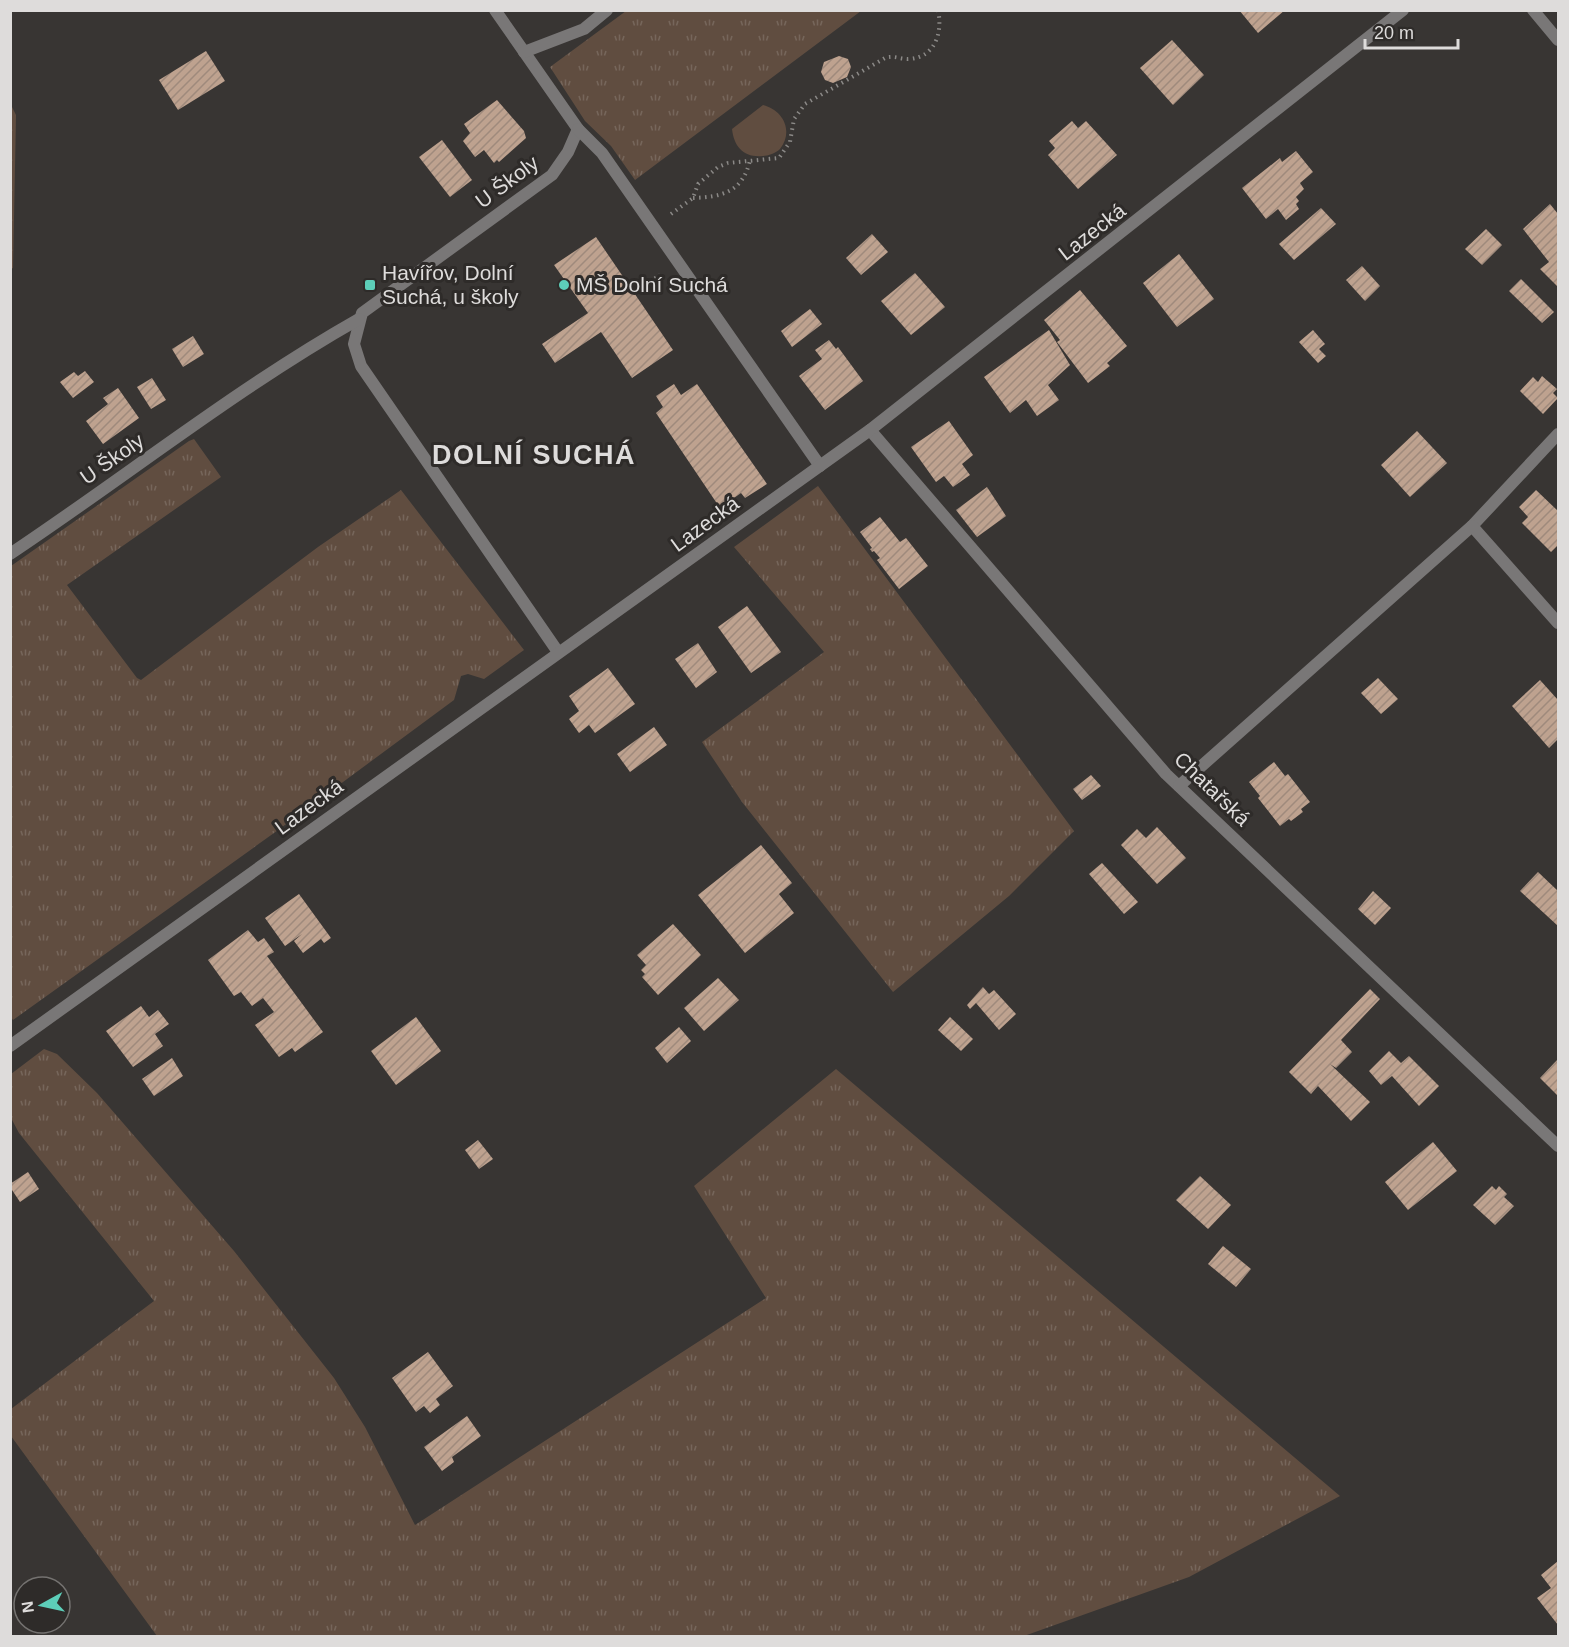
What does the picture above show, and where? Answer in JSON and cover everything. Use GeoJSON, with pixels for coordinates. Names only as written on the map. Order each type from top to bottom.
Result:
{"type":"FeatureCollection","features":[{"type":"Feature","properties":{"kind":"street"},"geometry":{"type":"LineString","coordinates":[[495,10],[578,129],[602,153],[820,466]]}},
{"type":"Feature","properties":{"kind":"street"},"geometry":{"type":"LineString","coordinates":[[525,52],[584,29],[607,10]]}},
{"type":"Feature","properties":{"kind":"street","name":"Lazecká"},"geometry":{"type":"LineString","coordinates":[[10,1046],[870,430],[1403,10]]}},
{"type":"Feature","properties":{"kind":"street"},"geometry":{"type":"LineString","coordinates":[[1533,10],[1558,40]]}},
{"type":"Feature","properties":{"kind":"street","name":"U Školy"},"geometry":{"type":"LineString","coordinates":[[10,554],[205,417],[321,341],[359,320],[362,313],[552,175],[568,152],[578,129]]}},
{"type":"Feature","properties":{"kind":"street"},"geometry":{"type":"LineString","coordinates":[[359,320],[354,344],[361,366],[558,652]]}},
{"type":"Feature","properties":{"kind":"street","name":"Chatařská"},"geometry":{"type":"LineString","coordinates":[[870,430],[1166,774],[1558,1146]]}},
{"type":"Feature","properties":{"kind":"street"},"geometry":{"type":"LineString","coordinates":[[1179,786],[1472,526],[1558,434]]}},
{"type":"Feature","properties":{"kind":"street"},"geometry":{"type":"LineString","coordinates":[[1472,526],[1558,623]]}},
{"type":"Feature","properties":{"kind":"path"},"geometry":{"type":"LineString","coordinates":[[693,198],[698,184],[709,173],[728,163],[779,158],[790,142],[794,119],[805,104],[885,58],[891,56],[909,59],[920,56],[931,49],[938,42],[940,31],[938,10]]}},
{"type":"Feature","properties":{"kind":"path"},"geometry":{"type":"LineString","coordinates":[[654,227],[693,198],[729,193],[741,183],[750,160]]}},
{"type":"Feature","properties":{"kind":"path"},"geometry":{"type":"LineString","coordinates":[[635,292],[678,262]]}},
{"type":"Feature","properties":{"kind":"green space"},"geometry":{"type":"Polygon","coordinates":[[[626,11],[861,11],[635,180],[611,146],[585,121],[550,67],[626,11]]]}},
{"type":"Feature","properties":{"kind":"green space"},"geometry":{"type":"Polygon","coordinates":[[[11,105],[16,115],[13,268],[11,269],[11,105]]]}},
{"type":"Feature","properties":{"kind":"green space"},"geometry":{"type":"Polygon","coordinates":[[[763,105],[781,116],[786,135],[780,149],[776,152],[765,156],[750,155],[738,146],[732,129],[763,105]]]}},
{"type":"Feature","properties":{"kind":"green space"},"geometry":{"type":"Polygon","coordinates":[[[194,439],[221,477],[67,585],[137,678],[141,680],[318,547],[401,490],[524,650],[484,679],[468,674],[461,676],[454,700],[274,833],[13,1020],[10,1016],[11,566],[194,439]]]}},
{"type":"Feature","properties":{"kind":"green space"},"geometry":{"type":"Polygon","coordinates":[[[818,486],[1074,831],[1009,896],[893,992],[742,802],[702,742],[824,652],[734,547],[818,486]]]}},
{"type":"Feature","properties":{"kind":"green space"},"geometry":{"type":"Polygon","coordinates":[[[44,1049],[57,1054],[97,1093],[234,1251],[334,1378],[365,1427],[415,1525],[766,1298],[694,1186],[836,1069],[1340,1496],[1189,1577],[1024,1636],[157,1636],[11,1436],[11,1409],[154,1301],[19,1133],[11,1118],[11,1074],[44,1049]]]}},
{"type":"Feature","properties":{"kind":"building"},"geometry":{"type":"Polygon","coordinates":[[[1239,10],[1285,10],[1258,33],[1239,10]]]}},
{"type":"Feature","properties":{"kind":"building"},"geometry":{"type":"Polygon","coordinates":[[[1172,40],[1204,75],[1173,105],[1140,68],[1172,40]]]}},
{"type":"Feature","properties":{"kind":"building"},"geometry":{"type":"Polygon","coordinates":[[[206,51],[225,81],[178,110],[159,80],[206,51]]]}},
{"type":"Feature","properties":{"kind":"building"},"geometry":{"type":"Polygon","coordinates":[[[839,56],[848,59],[851,67],[847,77],[833,83],[825,80],[821,72],[824,62],[839,56]]]}},
{"type":"Feature","properties":{"kind":"building"},"geometry":{"type":"Polygon","coordinates":[[[497,100],[524,131],[526,138],[499,162],[497,160],[494,163],[484,150],[475,157],[463,141],[470,133],[464,124],[497,100]]]}},
{"type":"Feature","properties":{"kind":"building"},"geometry":{"type":"Polygon","coordinates":[[[1072,121],[1078,128],[1086,121],[1117,155],[1078,189],[1048,155],[1055,148],[1049,141],[1072,121]]]}},
{"type":"Feature","properties":{"kind":"building"},"geometry":{"type":"Polygon","coordinates":[[[442,140],[472,180],[450,197],[419,157],[442,140]]]}},
{"type":"Feature","properties":{"kind":"building"},"geometry":{"type":"Polygon","coordinates":[[[1296,151],[1313,172],[1300,183],[1304,189],[1296,197],[1299,201],[1296,204],[1299,209],[1286,220],[1278,209],[1266,219],[1242,188],[1280,158],[1282,162],[1296,151]]]}},
{"type":"Feature","properties":{"kind":"building"},"geometry":{"type":"Polygon","coordinates":[[[1550,204],[1558,214],[1558,287],[1540,269],[1549,262],[1523,229],[1550,204]]]}},
{"type":"Feature","properties":{"kind":"building"},"geometry":{"type":"Polygon","coordinates":[[[1321,208],[1336,224],[1294,260],[1279,244],[1321,208]]]}},
{"type":"Feature","properties":{"kind":"building"},"geometry":{"type":"Polygon","coordinates":[[[1486,229],[1502,245],[1482,265],[1465,249],[1486,229]]]}},
{"type":"Feature","properties":{"kind":"building"},"geometry":{"type":"Polygon","coordinates":[[[872,234],[888,252],[861,275],[846,258],[872,234]]]}},
{"type":"Feature","properties":{"kind":"building"},"geometry":{"type":"Polygon","coordinates":[[[596,237],[673,350],[632,378],[601,332],[555,363],[542,344],[588,313],[554,265],[596,237]]]}},
{"type":"Feature","properties":{"kind":"building"},"geometry":{"type":"Polygon","coordinates":[[[1179,254],[1214,299],[1177,327],[1143,283],[1179,254]]]}},
{"type":"Feature","properties":{"kind":"building"},"geometry":{"type":"Polygon","coordinates":[[[1362,266],[1380,286],[1365,301],[1346,280],[1362,266]]]}},
{"type":"Feature","properties":{"kind":"building"},"geometry":{"type":"Polygon","coordinates":[[[915,273],[945,307],[911,335],[881,301],[915,273]]]}},
{"type":"Feature","properties":{"kind":"building"},"geometry":{"type":"Polygon","coordinates":[[[1521,279],[1554,312],[1542,323],[1509,291],[1521,279]]]}},
{"type":"Feature","properties":{"kind":"building"},"geometry":{"type":"Polygon","coordinates":[[[1080,290],[1127,346],[1107,363],[1110,366],[1088,383],[1057,342],[1060,340],[1044,320],[1080,290]]]}},
{"type":"Feature","properties":{"kind":"building"},"geometry":{"type":"Polygon","coordinates":[[[810,309],[822,324],[792,347],[781,331],[810,309]]]}},
{"type":"Feature","properties":{"kind":"building"},"geometry":{"type":"Polygon","coordinates":[[[1049,330],[1070,365],[1048,385],[1059,400],[1037,416],[1026,400],[1010,413],[984,377],[1049,330]]]}},
{"type":"Feature","properties":{"kind":"building"},"geometry":{"type":"Polygon","coordinates":[[[1313,330],[1325,344],[1319,349],[1326,356],[1318,363],[1299,342],[1313,330]]]}},
{"type":"Feature","properties":{"kind":"building"},"geometry":{"type":"Polygon","coordinates":[[[193,336],[204,354],[183,367],[172,349],[193,336]]]}},
{"type":"Feature","properties":{"kind":"building"},"geometry":{"type":"Polygon","coordinates":[[[829,340],[836,349],[838,347],[863,381],[825,410],[799,376],[822,359],[815,350],[829,340]]]}},
{"type":"Feature","properties":{"kind":"building"},"geometry":{"type":"Polygon","coordinates":[[[85,371],[94,382],[73,398],[60,382],[74,372],[78,376],[85,371]]]}},
{"type":"Feature","properties":{"kind":"building"},"geometry":{"type":"Polygon","coordinates":[[[1542,376],[1557,389],[1553,393],[1558,398],[1543,414],[1520,391],[1533,377],[1538,382],[1542,376]]]}},
{"type":"Feature","properties":{"kind":"building"},"geometry":{"type":"Polygon","coordinates":[[[152,378],[166,400],[151,409],[137,387],[152,378]]]}},
{"type":"Feature","properties":{"kind":"building"},"geometry":{"type":"Polygon","coordinates":[[[674,384],[681,395],[697,384],[767,484],[745,498],[741,493],[720,508],[656,413],[663,407],[656,396],[674,384]]]}},
{"type":"Feature","properties":{"kind":"building"},"geometry":{"type":"Polygon","coordinates":[[[118,388],[139,418],[103,444],[86,421],[108,404],[103,398],[118,388]]]}},
{"type":"Feature","properties":{"kind":"building"},"geometry":{"type":"Polygon","coordinates":[[[949,421],[973,455],[962,464],[970,475],[953,487],[944,476],[936,482],[911,447],[949,421]]]}},
{"type":"Feature","properties":{"kind":"building"},"geometry":{"type":"Polygon","coordinates":[[[1417,431],[1447,463],[1410,497],[1381,465],[1417,431]]]}},
{"type":"Feature","properties":{"kind":"building"},"geometry":{"type":"Polygon","coordinates":[[[987,487],[1006,516],[977,537],[956,510],[987,487]]]}},
{"type":"Feature","properties":{"kind":"building"},"geometry":{"type":"Polygon","coordinates":[[[1536,490],[1558,511],[1558,545],[1551,552],[1522,523],[1528,517],[1519,507],[1536,490]]]}},
{"type":"Feature","properties":{"kind":"building"},"geometry":{"type":"Polygon","coordinates":[[[880,517],[900,542],[906,538],[928,566],[899,589],[877,560],[880,558],[874,551],[872,552],[870,549],[872,548],[860,532],[880,517]]]}},
{"type":"Feature","properties":{"kind":"building"},"geometry":{"type":"Polygon","coordinates":[[[747,606],[781,652],[751,673],[718,627],[747,606]]]}},
{"type":"Feature","properties":{"kind":"building"},"geometry":{"type":"Polygon","coordinates":[[[698,643],[717,672],[696,688],[675,659],[698,643]]]}},
{"type":"Feature","properties":{"kind":"building"},"geometry":{"type":"Polygon","coordinates":[[[608,668],[635,704],[595,733],[589,725],[579,733],[569,719],[579,711],[569,696],[608,668]]]}},
{"type":"Feature","properties":{"kind":"building"},"geometry":{"type":"Polygon","coordinates":[[[1378,678],[1398,699],[1381,714],[1361,693],[1378,678]]]}},
{"type":"Feature","properties":{"kind":"building"},"geometry":{"type":"Polygon","coordinates":[[[1540,680],[1558,700],[1558,739],[1549,748],[1512,706],[1540,680]]]}},
{"type":"Feature","properties":{"kind":"building"},"geometry":{"type":"Polygon","coordinates":[[[654,727],[667,745],[630,772],[617,754],[654,727]]]}},
{"type":"Feature","properties":{"kind":"building"},"geometry":{"type":"Polygon","coordinates":[[[1274,762],[1285,776],[1288,774],[1310,802],[1301,809],[1303,812],[1280,826],[1258,798],[1260,796],[1249,782],[1274,762]]]}},
{"type":"Feature","properties":{"kind":"building"},"geometry":{"type":"Polygon","coordinates":[[[1091,775],[1101,786],[1082,800],[1073,789],[1091,775]]]}},
{"type":"Feature","properties":{"kind":"building"},"geometry":{"type":"Polygon","coordinates":[[[1157,827],[1186,858],[1157,884],[1121,845],[1137,829],[1146,838],[1157,827]]]}},
{"type":"Feature","properties":{"kind":"building"},"geometry":{"type":"Polygon","coordinates":[[[761,845],[792,883],[779,894],[794,913],[745,953],[698,895],[761,845]]]}},
{"type":"Feature","properties":{"kind":"building"},"geometry":{"type":"Polygon","coordinates":[[[1102,863],[1138,902],[1124,914],[1089,874],[1102,863]]]}},
{"type":"Feature","properties":{"kind":"building"},"geometry":{"type":"Polygon","coordinates":[[[1538,872],[1558,891],[1558,926],[1520,891],[1538,872]]]}},
{"type":"Feature","properties":{"kind":"building"},"geometry":{"type":"Polygon","coordinates":[[[1373,891],[1391,908],[1375,925],[1358,909],[1373,891]]]}},
{"type":"Feature","properties":{"kind":"building"},"geometry":{"type":"Polygon","coordinates":[[[299,894],[331,938],[324,943],[321,939],[303,953],[294,941],[302,934],[285,946],[265,918],[299,894]]]}},
{"type":"Feature","properties":{"kind":"building"},"geometry":{"type":"Polygon","coordinates":[[[673,924],[701,955],[658,995],[642,977],[645,974],[641,970],[646,965],[637,955],[673,924]]]}},
{"type":"Feature","properties":{"kind":"building"},"geometry":{"type":"Polygon","coordinates":[[[248,930],[258,942],[264,938],[274,952],[267,956],[323,1032],[295,1052],[292,1048],[279,1057],[255,1025],[274,1012],[263,998],[252,1006],[241,992],[234,996],[208,960],[248,930]]]}},
{"type":"Feature","properties":{"kind":"building"},"geometry":{"type":"Polygon","coordinates":[[[718,978],[739,1000],[704,1031],[684,1008],[718,978]]]}},
{"type":"Feature","properties":{"kind":"building"},"geometry":{"type":"Polygon","coordinates":[[[983,987],[989,994],[994,990],[1016,1014],[999,1030],[976,1003],[970,1009],[967,1005],[983,987]]]}},
{"type":"Feature","properties":{"kind":"building"},"geometry":{"type":"Polygon","coordinates":[[[1370,989],[1380,999],[1341,1040],[1352,1052],[1336,1068],[1330,1064],[1370,1102],[1351,1121],[1318,1086],[1311,1094],[1289,1072],[1370,989]]]}},
{"type":"Feature","properties":{"kind":"building"},"geometry":{"type":"Polygon","coordinates":[[[141,1006],[149,1017],[158,1010],[169,1024],[155,1034],[163,1046],[133,1067],[106,1031],[141,1006]]]}},
{"type":"Feature","properties":{"kind":"building"},"geometry":{"type":"Polygon","coordinates":[[[416,1017],[441,1051],[396,1085],[371,1051],[416,1017]]]}},
{"type":"Feature","properties":{"kind":"building"},"geometry":{"type":"Polygon","coordinates":[[[950,1017],[973,1039],[961,1051],[938,1030],[950,1017]]]}},
{"type":"Feature","properties":{"kind":"building"},"geometry":{"type":"Polygon","coordinates":[[[679,1027],[691,1041],[667,1063],[655,1048],[679,1027]]]}},
{"type":"Feature","properties":{"kind":"building"},"geometry":{"type":"Polygon","coordinates":[[[1389,1051],[1401,1063],[1409,1056],[1439,1086],[1419,1106],[1392,1076],[1381,1085],[1369,1071],[1389,1051]]]}},
{"type":"Feature","properties":{"kind":"building"},"geometry":{"type":"Polygon","coordinates":[[[172,1058],[183,1076],[154,1096],[142,1079],[172,1058]]]}},
{"type":"Feature","properties":{"kind":"building"},"geometry":{"type":"Polygon","coordinates":[[[1558,1059],[1558,1096],[1540,1078],[1558,1059]]]}},
{"type":"Feature","properties":{"kind":"building"},"geometry":{"type":"Polygon","coordinates":[[[478,1140],[493,1159],[479,1169],[465,1150],[478,1140]]]}},
{"type":"Feature","properties":{"kind":"building"},"geometry":{"type":"Polygon","coordinates":[[[1433,1142],[1457,1171],[1408,1210],[1385,1182],[1433,1142]]]}},
{"type":"Feature","properties":{"kind":"building"},"geometry":{"type":"Polygon","coordinates":[[[28,1172],[39,1189],[20,1202],[10,1184],[28,1172]]]}},
{"type":"Feature","properties":{"kind":"building"},"geometry":{"type":"Polygon","coordinates":[[[1200,1176],[1231,1205],[1208,1229],[1176,1200],[1200,1176]]]}},
{"type":"Feature","properties":{"kind":"building"},"geometry":{"type":"Polygon","coordinates":[[[1492,1186],[1496,1190],[1499,1186],[1507,1194],[1504,1197],[1514,1206],[1495,1225],[1473,1205],[1492,1186]]]}},
{"type":"Feature","properties":{"kind":"building"},"geometry":{"type":"Polygon","coordinates":[[[1223,1246],[1251,1269],[1236,1287],[1208,1264],[1223,1246]]]}},
{"type":"Feature","properties":{"kind":"building"},"geometry":{"type":"Polygon","coordinates":[[[428,1352],[453,1386],[436,1399],[440,1405],[430,1413],[424,1406],[416,1412],[392,1378],[428,1352]]]}},
{"type":"Feature","properties":{"kind":"building"},"geometry":{"type":"Polygon","coordinates":[[[467,1416],[481,1436],[452,1457],[454,1462],[442,1471],[424,1447],[467,1416]]]}},
{"type":"Feature","properties":{"kind":"building"},"geometry":{"type":"Polygon","coordinates":[[[1558,1561],[1558,1625],[1537,1598],[1551,1588],[1541,1575],[1558,1561]]]}},
{"type":"Feature","properties":{"kind":"place","name":"Havířov, Dolní Suchá, u školy"},"geometry":{"type":"Point","coordinates":[370,285]}},
{"type":"Feature","properties":{"kind":"place","name":"MŠ Dolní Suchá"},"geometry":{"type":"Point","coordinates":[564,285]}},
{"type":"Feature","properties":{"kind":"district","name":"DOLNÍ SUCHÁ"},"geometry":{"type":"Point","coordinates":[534,455]}}]}
